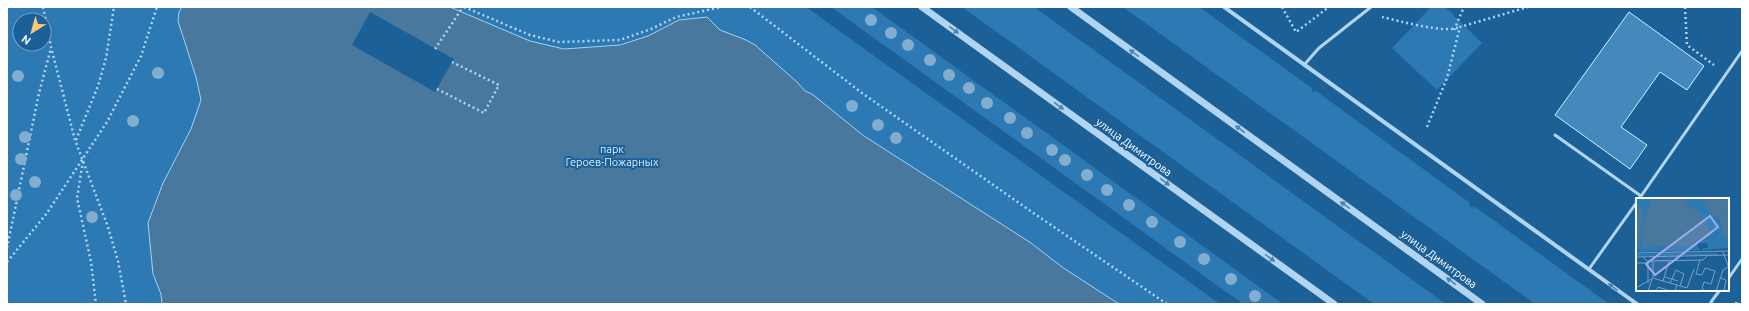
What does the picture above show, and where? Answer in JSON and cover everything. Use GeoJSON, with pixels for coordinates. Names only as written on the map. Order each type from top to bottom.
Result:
{"type":"FeatureCollection","features":[{"type":"Feature","properties":{"kind":"street","name":"улица Димитрова"},"geometry":{"type":"LineString","coordinates":[[922,7],[1334,304]]}},
{"type":"Feature","properties":{"kind":"street","name":"улица Димитрова"},"geometry":{"type":"LineString","coordinates":[[1071,7],[1482,304]]}},
{"type":"Feature","properties":{"kind":"street"},"geometry":{"type":"LineString","coordinates":[[1224,7],[1637,304]]}},
{"type":"Feature","properties":{"kind":"lane"},"geometry":{"type":"LineString","coordinates":[[1304,65],[1319,48],[1371,7]]}},
{"type":"Feature","properties":{"kind":"lane"},"geometry":{"type":"LineString","coordinates":[[1556,135],[1640,198],[1742,51]]}},
{"type":"Feature","properties":{"kind":"lane"},"geometry":{"type":"LineString","coordinates":[[1589,269],[1636,203]]}},
{"type":"Feature","properties":{"kind":"lane"},"geometry":{"type":"LineString","coordinates":[[1729,278],[1742,259]]}},
{"type":"Feature","properties":{"kind":"lane"},"geometry":{"type":"LineString","coordinates":[[1712,304],[1711,302],[1719,291]]}},
{"type":"Feature","properties":{"kind":"path"},"geometry":{"type":"LineString","coordinates":[[76,140],[98,86],[106,58],[114,7]]}},
{"type":"Feature","properties":{"kind":"path"},"geometry":{"type":"LineString","coordinates":[[7,262],[47,213],[83,159],[125,90],[141,56],[157,7]]}},
{"type":"Feature","properties":{"kind":"path"},"geometry":{"type":"LineString","coordinates":[[435,49],[464,7],[530,35],[559,42],[620,40],[651,29],[676,17],[721,7]]}},
{"type":"Feature","properties":{"kind":"path"},"geometry":{"type":"LineString","coordinates":[[750,7],[862,93],[1029,210],[1167,304]]}},
{"type":"Feature","properties":{"kind":"path"},"geometry":{"type":"LineString","coordinates":[[1282,7],[1296,32],[1329,7]]}},
{"type":"Feature","properties":{"kind":"path"},"geometry":{"type":"LineString","coordinates":[[1454,30],[1464,7]]}},
{"type":"Feature","properties":{"kind":"path"},"geometry":{"type":"LineString","coordinates":[[1364,12],[1412,24],[1454,30],[1528,7]]}},
{"type":"Feature","properties":{"kind":"path"},"geometry":{"type":"LineString","coordinates":[[1685,7],[1687,45],[1725,74]]}},
{"type":"Feature","properties":{"kind":"path"},"geometry":{"type":"LineString","coordinates":[[1427,127],[1446,78],[1460,27]]}},
{"type":"Feature","properties":{"kind":"path"},"geometry":{"type":"LineString","coordinates":[[52,51],[76,140],[108,226],[118,261],[126,304]]}},
{"type":"Feature","properties":{"kind":"path"},"geometry":{"type":"LineString","coordinates":[[7,248],[39,93],[50,52]]}},
{"type":"Feature","properties":{"kind":"path"},"geometry":{"type":"LineString","coordinates":[[437,89],[484,113],[499,85],[452,62]]}},
{"type":"Feature","properties":{"kind":"path"},"geometry":{"type":"LineString","coordinates":[[83,159],[77,198],[91,262],[96,304]]}},
{"type":"Feature","properties":{"kind":"path"},"geometry":{"type":"LineString","coordinates":[[1736,304],[1737,299]]}},
{"type":"Feature","properties":{"kind":"green space","name":"парк Героев-Пожарных"},"geometry":{"type":"Polygon","coordinates":[[[7,7],[806,7],[1220,304],[7,304],[7,7]]]}},
{"type":"Feature","properties":{"kind":"green space"},"geometry":{"type":"Polygon","coordinates":[[[831,7],[872,7],[1283,304],[1243,304],[831,7]]]}},
{"type":"Feature","properties":{"kind":"green space"},"geometry":{"type":"Polygon","coordinates":[[[962,7],[1034,7],[1446,304],[1374,304],[962,7]]]}},
{"type":"Feature","properties":{"kind":"green space"},"geometry":{"type":"Polygon","coordinates":[[[1123,7],[1199,7],[1312,88],[1311,90],[1314,92],[1316,91],[1470,203],[1469,205],[1472,208],[1474,206],[1609,304],[1535,304],[1123,7]]]}},
{"type":"Feature","properties":{"kind":"green space"},"geometry":{"type":"Polygon","coordinates":[[[1431,7],[1445,7],[1482,43],[1437,90],[1392,48],[1431,7]]]}},
{"type":"Feature","properties":{"kind":"shaded area","name":"парк Героев-Пожарных"},"geometry":{"type":"Polygon","coordinates":[[[182,7],[450,7],[530,41],[564,49],[620,45],[648,36],[679,20],[707,17],[720,30],[755,45],[797,82],[805,91],[812,94],[864,136],[1031,243],[1062,267],[1119,304],[162,304],[161,294],[153,274],[148,223],[163,183],[191,129],[201,100],[196,77],[178,21],[179,12],[182,7]]]}},
{"type":"Feature","properties":{"kind":"pier"},"geometry":{"type":"Polygon","coordinates":[[[370,12],[454,59],[435,92],[352,45],[370,12]]]}},
{"type":"Feature","properties":{"kind":"building"},"geometry":{"type":"Polygon","coordinates":[[[1629,12],[1704,66],[1687,90],[1660,72],[1621,127],[1647,145],[1630,169],[1555,115],[1629,12]]]}}]}
